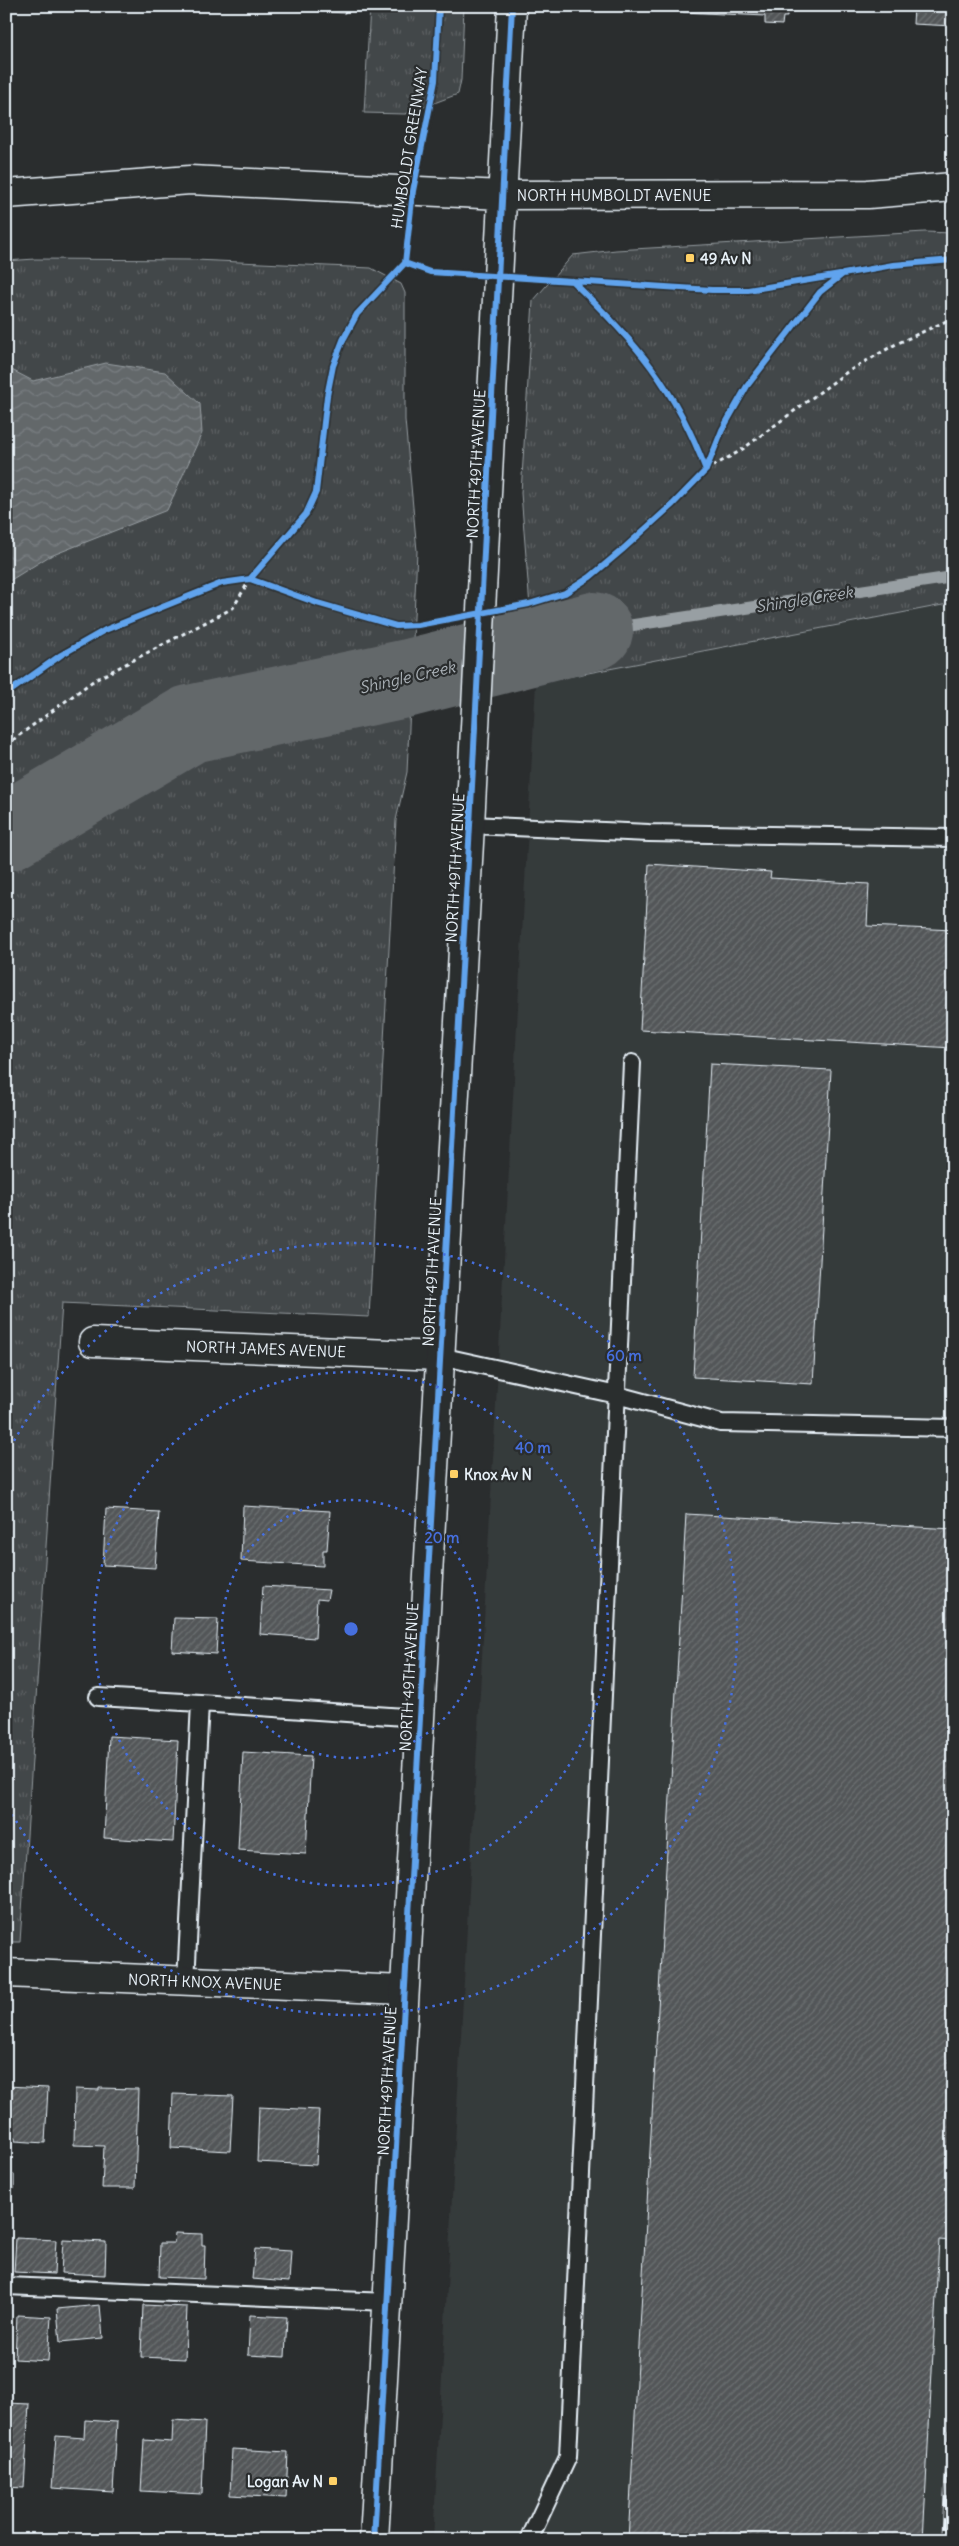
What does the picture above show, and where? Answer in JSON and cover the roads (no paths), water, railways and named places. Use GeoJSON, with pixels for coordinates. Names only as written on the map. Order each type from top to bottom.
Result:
{"type":"FeatureCollection","features":[{"type":"Feature","properties":{"kind":"street","name":"NORTH 49TH AVENUE"},"geometry":{"type":"LineString","coordinates":[[374,2540],[474,763],[512,6]]}},
{"type":"Feature","properties":{"kind":"street","name":"NORTH HUMBOLDT AVENUE"},"geometry":{"type":"LineString","coordinates":[[6,194],[190,180],[502,195],[868,194],[953,187]]}},
{"type":"Feature","properties":{"kind":"street","name":"NORTH JAMES AVENUE"},"geometry":{"type":"LineString","coordinates":[[93,1342],[440,1356]]}},
{"type":"Feature","properties":{"kind":"street","name":"NORTH KNOX AVENUE"},"geometry":{"type":"LineString","coordinates":[[6,1973],[404,1990]]}},
{"type":"Feature","properties":{"kind":"lane"},"geometry":{"type":"LineString","coordinates":[[470,825],[649,834],[953,838]]}},
{"type":"Feature","properties":{"kind":"lane"},"geometry":{"type":"LineString","coordinates":[[529,2540],[568,2457],[632,1064]]}},
{"type":"Feature","properties":{"kind":"lane"},"geometry":{"type":"LineString","coordinates":[[440,1356],[616,1395],[721,1423],[953,1428]]}},
{"type":"Feature","properties":{"kind":"lane"},"geometry":{"type":"LineString","coordinates":[[98,1697],[419,1718]]}},
{"type":"Feature","properties":{"kind":"lane"},"geometry":{"type":"LineString","coordinates":[[186,1982],[200,1703]]}},
{"type":"Feature","properties":{"kind":"lane"},"geometry":{"type":"LineString","coordinates":[[6,2286],[388,2302]]}},
{"type":"Feature","properties":{"kind":"water"},"geometry":{"type":"Polygon","coordinates":[[[106,363],[165,372],[200,404],[202,433],[167,510],[48,557],[6,583],[6,367],[33,381],[106,363]]]}},
{"type":"Feature","properties":{"kind":"waterway","name":"Shingle Creek"},"geometry":{"type":"LineString","coordinates":[[594,631],[953,577]]}},
{"type":"Feature","properties":{"kind":"waterway","name":"Shingle Creek"},"geometry":{"type":"LineString","coordinates":[[6,832],[190,724],[409,678],[594,631]]}},
{"type":"Feature","properties":{"kind":"railway"},"geometry":{"type":"LineString","coordinates":[[944,2540],[953,2365]]}},
{"type":"Feature","properties":{"kind":"place","name":"49 Av N"},"geometry":{"type":"Point","coordinates":[690,258]}},
{"type":"Feature","properties":{"kind":"place","name":"Knox Av N"},"geometry":{"type":"Point","coordinates":[454,1474]}},
{"type":"Feature","properties":{"kind":"place","name":"Logan Av N"},"geometry":{"type":"Point","coordinates":[333,2481]}}]}
